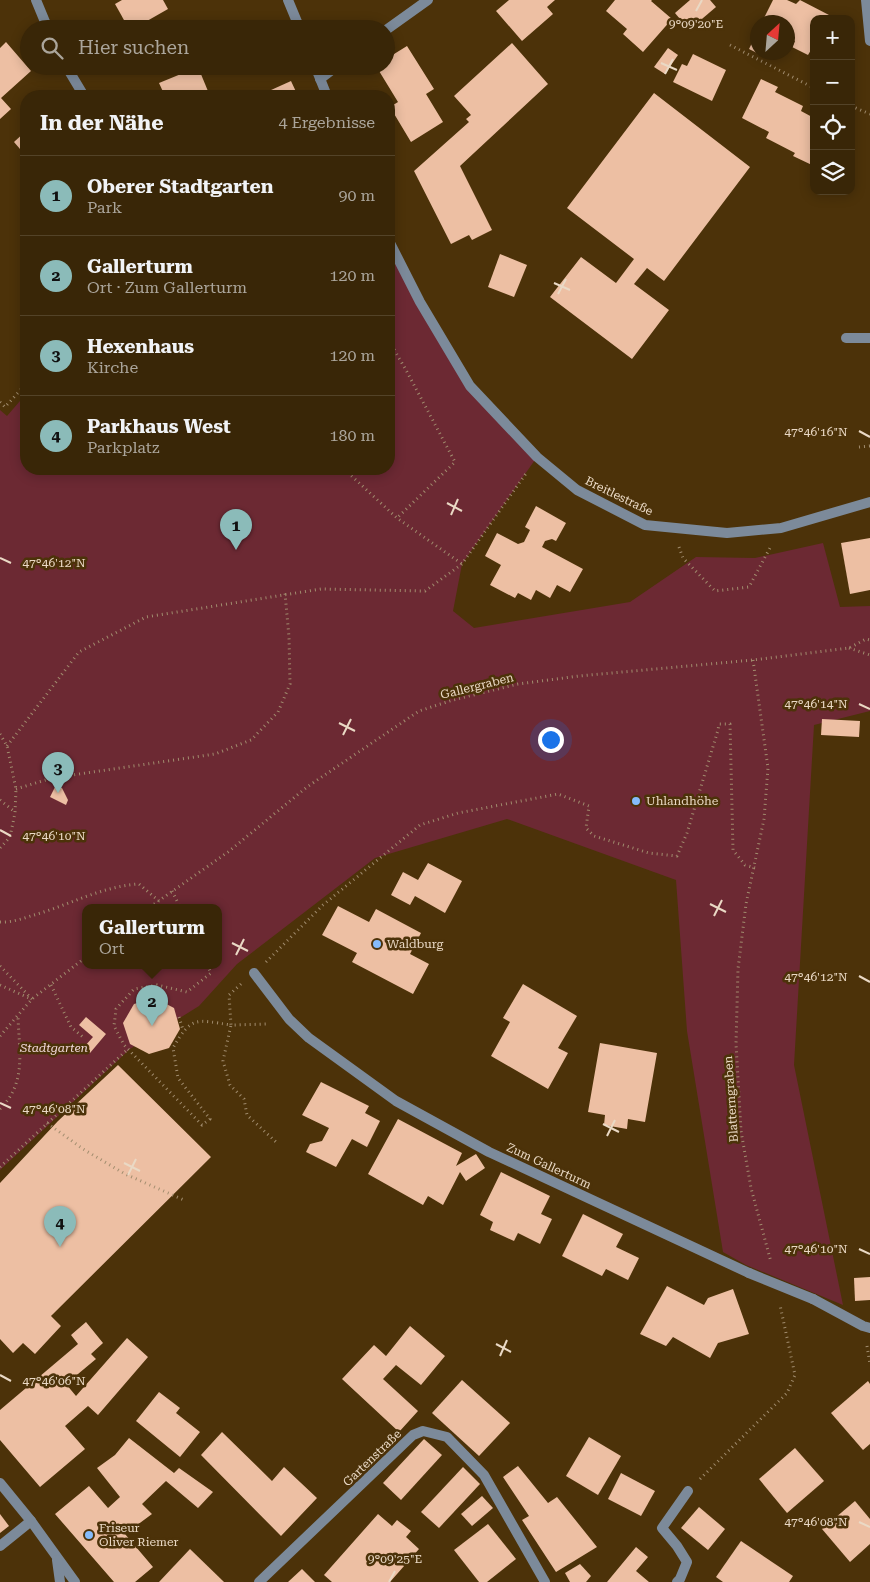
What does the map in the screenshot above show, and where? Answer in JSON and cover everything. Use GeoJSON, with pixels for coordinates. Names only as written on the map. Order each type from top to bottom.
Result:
{"type":"FeatureCollection","features":[{"type":"Feature","properties":{"kind":"street"},"geometry":{"type":"LineString","coordinates":[[36,0],[44,20]]}},
{"type":"Feature","properties":{"kind":"street"},"geometry":{"type":"LineString","coordinates":[[288,0],[296,20]]}},
{"type":"Feature","properties":{"kind":"street"},"geometry":{"type":"LineString","coordinates":[[395,24],[428,0]]}},
{"type":"Feature","properties":{"kind":"street"},"geometry":{"type":"LineString","coordinates":[[866,0],[870,41]]}},
{"type":"Feature","properties":{"kind":"street"},"geometry":{"type":"LineString","coordinates":[[71,75],[80,90]]}},
{"type":"Feature","properties":{"kind":"street"},"geometry":{"type":"LineString","coordinates":[[318,75],[325,90]]}},
{"type":"Feature","properties":{"kind":"street"},"geometry":{"type":"LineString","coordinates":[[320,79],[325,75]]}},
{"type":"Feature","properties":{"kind":"street","name":"Breitlestraße"},"geometry":{"type":"LineString","coordinates":[[395,253],[420,302],[470,386],[537,457],[577,490],[645,525],[727,532],[781,528],[870,502]]}},
{"type":"Feature","properties":{"kind":"street"},"geometry":{"type":"LineString","coordinates":[[846,338],[870,338]]}},
{"type":"Feature","properties":{"kind":"street","name":"Zum Gallerturm"},"geometry":{"type":"LineString","coordinates":[[254,973],[289,1019],[309,1038],[396,1101],[489,1152],[749,1273],[813,1299],[870,1328]]}},
{"type":"Feature","properties":{"kind":"street","name":"Gartenstraße"},"geometry":{"type":"LineString","coordinates":[[259,1582],[413,1435],[423,1431],[447,1437],[484,1475],[545,1582]]}},
{"type":"Feature","properties":{"kind":"street"},"geometry":{"type":"LineString","coordinates":[[0,1483],[75,1582]]}},
{"type":"Feature","properties":{"kind":"street"},"geometry":{"type":"LineString","coordinates":[[677,1582],[687,1562],[662,1528],[688,1491]]}},
{"type":"Feature","properties":{"kind":"street"},"geometry":{"type":"LineString","coordinates":[[0,1546],[30,1521]]}},
{"type":"Feature","properties":{"kind":"street"},"geometry":{"type":"LineString","coordinates":[[57,1559],[60,1582]]}},
{"type":"Feature","properties":{"kind":"path"},"geometry":{"type":"LineString","coordinates":[[730,45],[810,86]]}},
{"type":"Feature","properties":{"kind":"path"},"geometry":{"type":"LineString","coordinates":[[855,108],[870,114]]}},
{"type":"Feature","properties":{"kind":"path"},"geometry":{"type":"LineString","coordinates":[[395,351],[455,462],[396,518]]}},
{"type":"Feature","properties":{"kind":"path"},"geometry":{"type":"LineString","coordinates":[[0,402],[5,408],[20,391]]}},
{"type":"Feature","properties":{"kind":"path"},"geometry":{"type":"LineString","coordinates":[[858,448],[870,446]]}},
{"type":"Feature","properties":{"kind":"path"},"geometry":{"type":"LineString","coordinates":[[7,746],[79,652],[146,617],[285,593],[321,589],[425,591],[462,564],[537,457]]}},
{"type":"Feature","properties":{"kind":"path"},"geometry":{"type":"LineString","coordinates":[[350,475],[396,518],[462,564]]}},
{"type":"Feature","properties":{"kind":"path"},"geometry":{"type":"LineString","coordinates":[[671,528],[683,558],[715,591],[749,588],[781,528]]}},
{"type":"Feature","properties":{"kind":"path"},"geometry":{"type":"LineString","coordinates":[[16,789],[52,778],[215,754],[251,740],[278,712],[290,684],[289,637],[285,593]]}},
{"type":"Feature","properties":{"kind":"path","name":"Gallergraben"},"geometry":{"type":"LineString","coordinates":[[154,904],[228,852],[307,787],[419,711],[453,700],[518,684],[579,676],[753,660],[849,648],[866,639],[870,640]]}},
{"type":"Feature","properties":{"kind":"path"},"geometry":{"type":"LineString","coordinates":[[849,648],[870,655]]}},
{"type":"Feature","properties":{"kind":"path","name":"Blatterngraben"},"geometry":{"type":"LineString","coordinates":[[753,660],[768,768],[764,819],[746,904],[738,969],[736,1044],[741,1131],[751,1188],[773,1271]]}},
{"type":"Feature","properties":{"kind":"path"},"geometry":{"type":"LineString","coordinates":[[276,1142],[247,1115],[244,1099],[230,1085],[223,1061],[231,1024],[229,995],[323,905],[420,825],[458,813],[558,794],[590,806],[586,828],[594,836],[649,853],[677,856],[687,833],[719,724],[730,724],[733,850],[745,865],[754,868]]}},
{"type":"Feature","properties":{"kind":"path"},"geometry":{"type":"LineString","coordinates":[[0,734],[7,746],[16,789],[15,813],[10,837],[0,848]]}},
{"type":"Feature","properties":{"kind":"path"},"geometry":{"type":"LineString","coordinates":[[0,800],[15,813]]}},
{"type":"Feature","properties":{"kind":"path"},"geometry":{"type":"LineString","coordinates":[[0,922],[20,919],[56,909],[120,885],[139,884],[158,901]]}},
{"type":"Feature","properties":{"kind":"path"},"geometry":{"type":"LineString","coordinates":[[172,891],[178,904]]}},
{"type":"Feature","properties":{"kind":"path"},"geometry":{"type":"LineString","coordinates":[[0,1036],[32,999],[82,960]]}},
{"type":"Feature","properties":{"kind":"path"},"geometry":{"type":"LineString","coordinates":[[0,966],[32,999]]}},
{"type":"Feature","properties":{"kind":"path"},"geometry":{"type":"LineString","coordinates":[[208,969],[210,973],[187,992],[157,985],[134,989],[116,1008],[114,1026],[128,1049],[202,1125],[210,1119],[178,1078],[172,1048],[183,1030],[198,1020],[231,1024],[269,1024],[289,1019]]}},
{"type":"Feature","properties":{"kind":"path"},"geometry":{"type":"LineString","coordinates":[[0,985],[32,999]]}},
{"type":"Feature","properties":{"kind":"path"},"geometry":{"type":"LineString","coordinates":[[51,985],[71,1027],[84,1038]]}},
{"type":"Feature","properties":{"kind":"path"},"geometry":{"type":"LineString","coordinates":[[0,1109],[10,1099],[20,1072],[18,1015]]}},
{"type":"Feature","properties":{"kind":"path"},"geometry":{"type":"LineString","coordinates":[[179,1017],[183,1030]]}},
{"type":"Feature","properties":{"kind":"path"},"geometry":{"type":"LineString","coordinates":[[0,1167],[128,1049]]}},
{"type":"Feature","properties":{"kind":"path"},"geometry":{"type":"LineString","coordinates":[[47,1123],[83,1149],[125,1174],[184,1200]]}},
{"type":"Feature","properties":{"kind":"path"},"geometry":{"type":"LineString","coordinates":[[688,1491],[786,1392],[795,1375],[779,1300]]}},
{"type":"Feature","properties":{"kind":"green space","name":"Stadtgarten"},"geometry":{"type":"Polygon","coordinates":[[[395,252],[470,386],[537,457],[462,564],[453,611],[474,628],[630,602],[696,557],[755,558],[823,543],[840,607],[870,606],[870,711],[814,725],[794,1065],[843,1305],[746,1265],[723,1252],[687,1031],[676,880],[507,819],[375,858],[237,964],[199,1006],[130,1049],[0,1170],[0,410],[7,416],[20,401],[20,475],[395,475],[395,252]]]}},
{"type":"Feature","properties":{"kind":"building"},"geometry":{"type":"Polygon","coordinates":[[[122,0],[163,0],[168,9],[149,20],[124,20],[115,4],[122,0]]]}},
{"type":"Feature","properties":{"kind":"building"},"geometry":{"type":"Polygon","coordinates":[[[509,0],[555,0],[547,7],[553,14],[522,41],[496,11],[509,0]]]}},
{"type":"Feature","properties":{"kind":"building"},"geometry":{"type":"Polygon","coordinates":[[[615,0],[652,0],[672,19],[643,52],[623,34],[627,29],[606,11],[615,0]]]}},
{"type":"Feature","properties":{"kind":"building"},"geometry":{"type":"Polygon","coordinates":[[[690,0],[710,0],[716,7],[689,30],[675,13],[690,0]]]}},
{"type":"Feature","properties":{"kind":"building"},"geometry":{"type":"Polygon","coordinates":[[[773,0],[787,0],[796,4],[800,0],[829,15],[810,15],[810,52],[808,55],[795,48],[795,15],[766,15],[773,0]]]}},
{"type":"Feature","properties":{"kind":"building"},"geometry":{"type":"Polygon","coordinates":[[[6,42],[20,58],[20,75],[27,75],[1,98],[11,109],[0,119],[0,48],[6,42]]]}},
{"type":"Feature","properties":{"kind":"building"},"geometry":{"type":"Polygon","coordinates":[[[512,43],[548,84],[460,166],[492,230],[472,240],[469,235],[451,244],[414,171],[469,122],[466,119],[471,115],[454,96],[512,43]]]}},
{"type":"Feature","properties":{"kind":"building"},"geometry":{"type":"Polygon","coordinates":[[[407,46],[434,89],[426,94],[443,122],[411,142],[395,115],[395,104],[398,102],[395,97],[395,90],[391,90],[382,75],[395,75],[395,53],[407,46]]]}},
{"type":"Feature","properties":{"kind":"building"},"geometry":{"type":"Polygon","coordinates":[[[668,48],[678,55],[665,74],[654,67],[668,48]]]}},
{"type":"Feature","properties":{"kind":"building"},"geometry":{"type":"Polygon","coordinates":[[[693,54],[726,70],[712,101],[673,82],[682,64],[687,66],[693,54]]]}},
{"type":"Feature","properties":{"kind":"building"},"geometry":{"type":"Polygon","coordinates":[[[178,75],[201,75],[208,90],[162,90],[159,83],[178,75]]]}},
{"type":"Feature","properties":{"kind":"building"},"geometry":{"type":"Polygon","coordinates":[[[761,79],[778,87],[775,92],[803,106],[801,111],[810,116],[810,164],[793,156],[795,153],[766,138],[769,132],[742,118],[761,79]]]}},
{"type":"Feature","properties":{"kind":"building"},"geometry":{"type":"Polygon","coordinates":[[[291,81],[295,90],[271,90],[291,81]]]}},
{"type":"Feature","properties":{"kind":"building"},"geometry":{"type":"Polygon","coordinates":[[[654,93],[750,167],[664,281],[647,268],[634,284],[669,310],[632,359],[550,297],[581,257],[616,283],[634,259],[567,208],[654,93]]]}},
{"type":"Feature","properties":{"kind":"building"},"geometry":{"type":"Polygon","coordinates":[[[20,136],[20,149],[14,142],[20,136]]]}},
{"type":"Feature","properties":{"kind":"building"},"geometry":{"type":"Polygon","coordinates":[[[500,254],[527,265],[514,297],[488,287],[500,254]]]}},
{"type":"Feature","properties":{"kind":"building"},"geometry":{"type":"Polygon","coordinates":[[[536,506],[566,523],[556,541],[552,539],[545,541],[542,547],[583,569],[570,592],[557,585],[550,598],[536,590],[531,600],[518,593],[515,598],[490,585],[501,565],[485,556],[497,533],[518,544],[524,542],[530,530],[525,527],[536,506]]]}},
{"type":"Feature","properties":{"kind":"building"},"geometry":{"type":"Polygon","coordinates":[[[870,538],[870,590],[850,594],[841,543],[870,538]]]}},
{"type":"Feature","properties":{"kind":"building"},"geometry":{"type":"Polygon","coordinates":[[[822,719],[860,721],[859,737],[821,735],[822,719]]]}},
{"type":"Feature","properties":{"kind":"building"},"geometry":{"type":"Polygon","coordinates":[[[56,785],[62,788],[68,800],[66,805],[50,797],[56,785]]]}},
{"type":"Feature","properties":{"kind":"building"},"geometry":{"type":"Polygon","coordinates":[[[428,863],[462,881],[445,913],[415,896],[410,905],[391,895],[403,872],[418,880],[428,863]]]}},
{"type":"Feature","properties":{"kind":"building","name":"Waldburg"},"geometry":{"type":"Polygon","coordinates":[[[338,906],[369,922],[376,909],[421,933],[410,954],[429,964],[413,994],[352,962],[357,953],[322,935],[338,906]]]}},
{"type":"Feature","properties":{"kind":"building"},"geometry":{"type":"Polygon","coordinates":[[[523,984],[577,1016],[558,1048],[568,1053],[548,1089],[491,1056],[510,1022],[503,1018],[523,984]]]}},
{"type":"Feature","properties":{"kind":"building"},"geometry":{"type":"Polygon","coordinates":[[[155,998],[174,1008],[180,1029],[169,1048],[149,1054],[130,1044],[123,1023],[134,1004],[155,998]]]}},
{"type":"Feature","properties":{"kind":"building"},"geometry":{"type":"Polygon","coordinates":[[[86,1017],[106,1034],[90,1053],[84,1047],[93,1037],[79,1025],[86,1017]]]}},
{"type":"Feature","properties":{"kind":"building"},"geometry":{"type":"Polygon","coordinates":[[[600,1043],[657,1053],[645,1122],[628,1119],[627,1129],[604,1125],[605,1115],[588,1112],[600,1043]]]}},
{"type":"Feature","properties":{"kind":"building"},"geometry":{"type":"Polygon","coordinates":[[[118,1065],[211,1157],[51,1316],[61,1326],[35,1354],[23,1343],[13,1353],[0,1339],[0,1183],[58,1121],[118,1065]]]}},
{"type":"Feature","properties":{"kind":"building"},"geometry":{"type":"Polygon","coordinates":[[[321,1082],[369,1106],[365,1113],[380,1121],[367,1147],[352,1139],[336,1167],[306,1152],[310,1144],[322,1141],[329,1128],[302,1115],[321,1082]]]}},
{"type":"Feature","properties":{"kind":"building"},"geometry":{"type":"Polygon","coordinates":[[[398,1119],[462,1153],[456,1166],[476,1154],[485,1168],[466,1181],[460,1172],[443,1205],[428,1196],[423,1205],[368,1174],[398,1119]]]}},
{"type":"Feature","properties":{"kind":"building"},"geometry":{"type":"Polygon","coordinates":[[[501,1172],[550,1196],[541,1214],[552,1219],[540,1244],[518,1233],[514,1241],[490,1230],[493,1222],[480,1215],[501,1172]]]}},
{"type":"Feature","properties":{"kind":"building"},"geometry":{"type":"Polygon","coordinates":[[[583,1214],[623,1234],[616,1247],[639,1258],[628,1280],[606,1269],[602,1276],[562,1256],[583,1214]]]}},
{"type":"Feature","properties":{"kind":"building"},"geometry":{"type":"Polygon","coordinates":[[[870,1277],[870,1300],[855,1301],[854,1278],[870,1277]]]}},
{"type":"Feature","properties":{"kind":"building"},"geometry":{"type":"Polygon","coordinates":[[[667,1286],[704,1305],[708,1298],[733,1289],[749,1334],[718,1343],[710,1358],[673,1337],[666,1346],[640,1334],[667,1286]]]}},
{"type":"Feature","properties":{"kind":"building"},"geometry":{"type":"Polygon","coordinates":[[[86,1322],[103,1343],[91,1354],[96,1359],[66,1384],[76,1396],[127,1338],[148,1357],[98,1415],[88,1406],[65,1426],[85,1449],[40,1487],[0,1440],[0,1410],[78,1344],[71,1335],[86,1322]]]}},
{"type":"Feature","properties":{"kind":"building"},"geometry":{"type":"Polygon","coordinates":[[[410,1326],[445,1356],[421,1385],[396,1365],[383,1379],[418,1411],[399,1432],[342,1379],[374,1345],[386,1356],[410,1326]]]}},
{"type":"Feature","properties":{"kind":"building"},"geometry":{"type":"Polygon","coordinates":[[[462,1380],[510,1423],[479,1456],[432,1413],[462,1380]]]}},
{"type":"Feature","properties":{"kind":"building"},"geometry":{"type":"Polygon","coordinates":[[[868,1381],[870,1384],[870,1444],[863,1450],[831,1413],[868,1381]]]}},
{"type":"Feature","properties":{"kind":"building"},"geometry":{"type":"Polygon","coordinates":[[[159,1392],[180,1408],[176,1413],[200,1432],[180,1457],[136,1421],[159,1392]]]}},
{"type":"Feature","properties":{"kind":"building"},"geometry":{"type":"Polygon","coordinates":[[[222,1432],[272,1481],[284,1467],[317,1498],[281,1536],[201,1455],[222,1432]]]}},
{"type":"Feature","properties":{"kind":"building"},"geometry":{"type":"Polygon","coordinates":[[[589,1437],[621,1456],[598,1495],[566,1476],[589,1437]]]}},
{"type":"Feature","properties":{"kind":"building"},"geometry":{"type":"Polygon","coordinates":[[[129,1438],[174,1473],[179,1468],[213,1492],[198,1508],[166,1481],[142,1504],[152,1514],[125,1534],[153,1567],[135,1582],[114,1582],[55,1514],[89,1486],[108,1508],[120,1497],[97,1468],[115,1455],[129,1438]]]}},
{"type":"Feature","properties":{"kind":"building"},"geometry":{"type":"Polygon","coordinates":[[[424,1439],[442,1455],[401,1500],[383,1483],[424,1439]]]}},
{"type":"Feature","properties":{"kind":"building"},"geometry":{"type":"Polygon","coordinates":[[[795,1448],[824,1481],[787,1513],[759,1479],[795,1448]]]}},
{"type":"Feature","properties":{"kind":"building"},"geometry":{"type":"Polygon","coordinates":[[[518,1466],[548,1503],[557,1497],[597,1547],[556,1572],[522,1520],[529,1516],[503,1477],[518,1466]]]}},
{"type":"Feature","properties":{"kind":"building"},"geometry":{"type":"Polygon","coordinates":[[[463,1467],[480,1484],[439,1528],[421,1512],[463,1467]]]}},
{"type":"Feature","properties":{"kind":"building"},"geometry":{"type":"Polygon","coordinates":[[[621,1473],[655,1491],[641,1516],[608,1499],[621,1473]]]}},
{"type":"Feature","properties":{"kind":"building"},"geometry":{"type":"Polygon","coordinates":[[[482,1496],[493,1508],[472,1526],[461,1514],[482,1496]]]}},
{"type":"Feature","properties":{"kind":"building"},"geometry":{"type":"Polygon","coordinates":[[[855,1501],[870,1519],[870,1544],[850,1562],[822,1529],[855,1501]]]}},
{"type":"Feature","properties":{"kind":"building"},"geometry":{"type":"Polygon","coordinates":[[[699,1507],[725,1529],[708,1550],[681,1528],[699,1507]]]}},
{"type":"Feature","properties":{"kind":"building"},"geometry":{"type":"Polygon","coordinates":[[[0,1514],[9,1526],[0,1533],[0,1514]]]}},
{"type":"Feature","properties":{"kind":"building"},"geometry":{"type":"Polygon","coordinates":[[[378,1514],[392,1526],[397,1520],[411,1531],[406,1537],[419,1549],[390,1582],[332,1582],[324,1575],[378,1514]]]}},
{"type":"Feature","properties":{"kind":"building"},"geometry":{"type":"Polygon","coordinates":[[[488,1524],[516,1559],[487,1582],[479,1582],[454,1550],[488,1524]]]}},
{"type":"Feature","properties":{"kind":"building"},"geometry":{"type":"Polygon","coordinates":[[[741,1541],[793,1576],[789,1582],[723,1582],[716,1577],[741,1541]]]}},
{"type":"Feature","properties":{"kind":"building"},"geometry":{"type":"Polygon","coordinates":[[[636,1547],[648,1557],[636,1571],[649,1582],[607,1582],[636,1547]]]}},
{"type":"Feature","properties":{"kind":"building"},"geometry":{"type":"Polygon","coordinates":[[[190,1549],[224,1582],[159,1582],[190,1549]]]}},
{"type":"Feature","properties":{"kind":"building"},"geometry":{"type":"Polygon","coordinates":[[[580,1564],[591,1576],[586,1582],[570,1582],[565,1573],[580,1564]]]}},
{"type":"Feature","properties":{"kind":"building"},"geometry":{"type":"Polygon","coordinates":[[[302,1569],[315,1582],[288,1582],[302,1569]]]}},
{"type":"Feature","properties":{"kind":"place","name":"Oberer Stadtgarten"},"geometry":{"type":"Point","coordinates":[236,550]}},
{"type":"Feature","properties":{"kind":"place","name":"Hexenhaus"},"geometry":{"type":"Point","coordinates":[58,793]}},
{"type":"Feature","properties":{"kind":"place","name":"Uhlandhöhe"},"geometry":{"type":"Point","coordinates":[636,801]}},
{"type":"Feature","properties":{"kind":"place","name":"Waldburg"},"geometry":{"type":"Point","coordinates":[377,944]}},
{"type":"Feature","properties":{"kind":"place","name":"Gallerturm"},"geometry":{"type":"Point","coordinates":[152,1026]}},
{"type":"Feature","properties":{"kind":"place","name":"Parkhaus West"},"geometry":{"type":"Point","coordinates":[60,1247]}},
{"type":"Feature","properties":{"kind":"place","name":"Friseur Oliver Riemer"},"geometry":{"type":"Point","coordinates":[89,1535]}}]}
